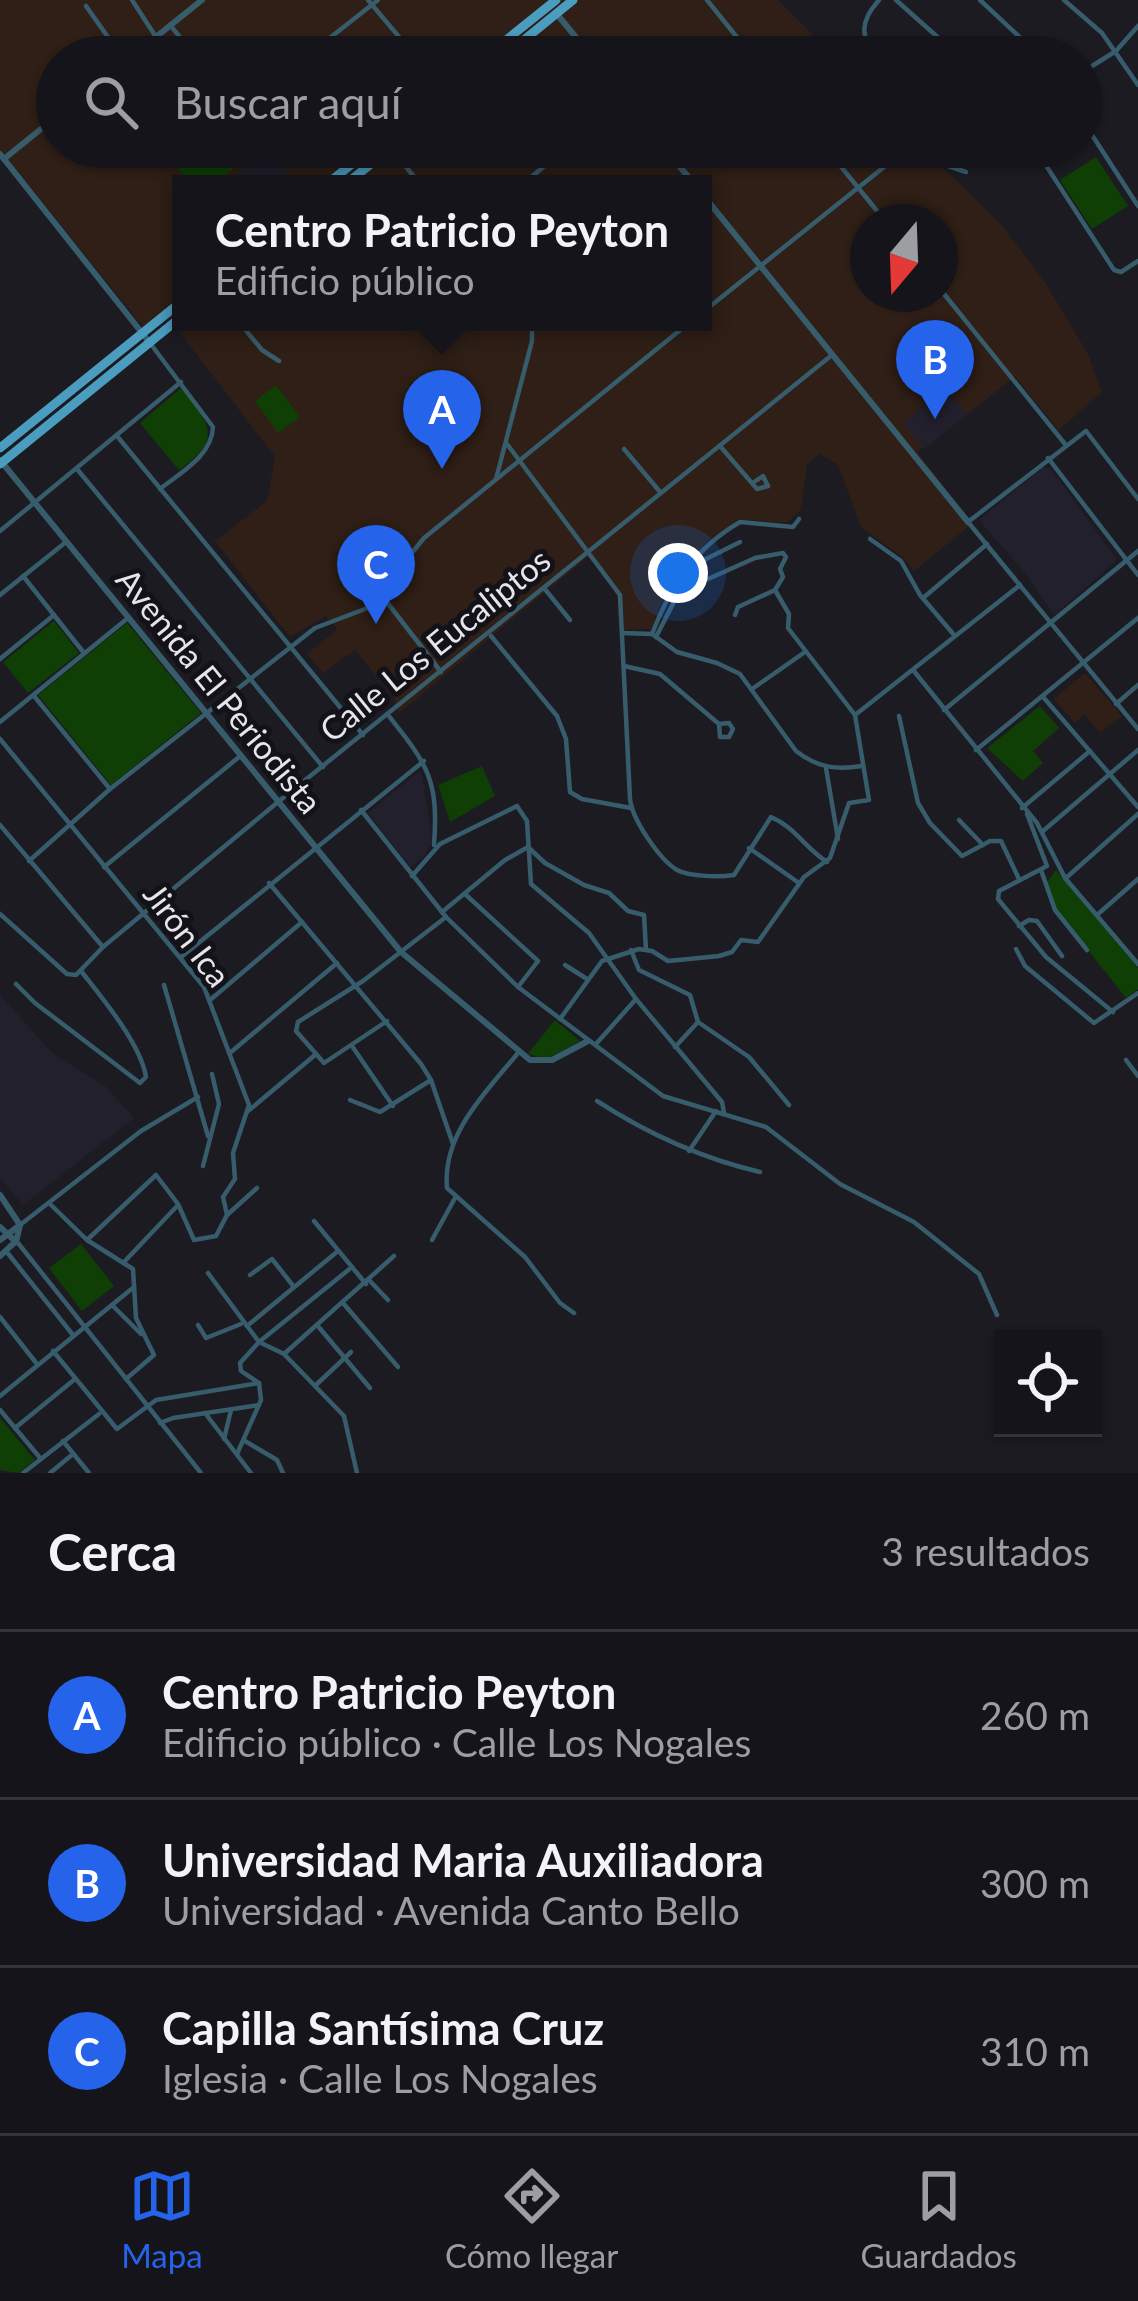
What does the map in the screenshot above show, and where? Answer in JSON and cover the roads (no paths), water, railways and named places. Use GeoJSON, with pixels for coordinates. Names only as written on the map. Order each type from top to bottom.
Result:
{"type":"FeatureCollection","features":[{"type":"Feature","properties":{"kind":"main road"},"geometry":{"type":"LineString","coordinates":[[513,36],[554,6],[573,0]]}},
{"type":"Feature","properties":{"kind":"main road"},"geometry":{"type":"LineString","coordinates":[[523,36],[554,6]]}},
{"type":"Feature","properties":{"kind":"main road"},"geometry":{"type":"LineString","coordinates":[[0,448],[172,309]]}},
{"type":"Feature","properties":{"kind":"main road"},"geometry":{"type":"LineString","coordinates":[[1,462],[172,325]]}},
{"type":"Feature","properties":{"kind":"street"},"geometry":{"type":"LineString","coordinates":[[132,0],[155,36]]}},
{"type":"Feature","properties":{"kind":"street"},"geometry":{"type":"LineString","coordinates":[[185,0],[191,8]]}},
{"type":"Feature","properties":{"kind":"street"},"geometry":{"type":"LineString","coordinates":[[157,36],[202,0]]}},
{"type":"Feature","properties":{"kind":"street"},"geometry":{"type":"LineString","coordinates":[[707,0],[736,36]]}},
{"type":"Feature","properties":{"kind":"street"},"geometry":{"type":"LineString","coordinates":[[865,36],[866,15],[879,0]]}},
{"type":"Feature","properties":{"kind":"street"},"geometry":{"type":"LineString","coordinates":[[896,0],[936,36]]}},
{"type":"Feature","properties":{"kind":"street"},"geometry":{"type":"LineString","coordinates":[[980,0],[1019,36]]}},
{"type":"Feature","properties":{"kind":"street"},"geometry":{"type":"LineString","coordinates":[[1064,0],[1101,36]]}},
{"type":"Feature","properties":{"kind":"street"},"geometry":{"type":"LineString","coordinates":[[332,36],[373,2],[400,36]]}},
{"type":"Feature","properties":{"kind":"street"},"geometry":{"type":"LineString","coordinates":[[86,6],[110,36]]}},
{"type":"Feature","properties":{"kind":"street"},"geometry":{"type":"LineString","coordinates":[[554,6],[576,36]]}},
{"type":"Feature","properties":{"kind":"street"},"geometry":{"type":"LineString","coordinates":[[170,25],[179,36]]}},
{"type":"Feature","properties":{"kind":"street"},"geometry":{"type":"LineString","coordinates":[[1102,60],[1138,26]]}},
{"type":"Feature","properties":{"kind":"street"},"geometry":{"type":"LineString","coordinates":[[1102,37],[1138,85]]}},
{"type":"Feature","properties":{"kind":"street"},"geometry":{"type":"LineString","coordinates":[[36,131],[2,156],[144,332],[213,427],[213,440],[160,489]]}},
{"type":"Feature","properties":{"kind":"street"},"geometry":{"type":"LineString","coordinates":[[1102,150],[1138,206]]}},
{"type":"Feature","properties":{"kind":"street"},"geometry":{"type":"LineString","coordinates":[[842,168],[871,204]]}},
{"type":"Feature","properties":{"kind":"street"},"geometry":{"type":"LineString","coordinates":[[712,305],[879,168]]}},
{"type":"Feature","properties":{"kind":"street"},"geometry":{"type":"LineString","coordinates":[[954,168],[966,172]]}},
{"type":"Feature","properties":{"kind":"street"},"geometry":{"type":"LineString","coordinates":[[1048,168],[1118,272],[1138,261]]}},
{"type":"Feature","properties":{"kind":"street"},"geometry":{"type":"LineString","coordinates":[[712,207],[1138,729]]}},
{"type":"Feature","properties":{"kind":"street"},"geometry":{"type":"LineString","coordinates":[[958,311],[1065,444]]}},
{"type":"Feature","properties":{"kind":"street"},"geometry":{"type":"LineString","coordinates":[[246,331],[279,362]]}},
{"type":"Feature","properties":{"kind":"street"},"geometry":{"type":"LineString","coordinates":[[496,479],[531,331]]}},
{"type":"Feature","properties":{"kind":"street"},"geometry":{"type":"LineString","coordinates":[[29,861],[110,789],[290,647],[325,622],[386,602],[414,548],[679,331]]}},
{"type":"Feature","properties":{"kind":"street","name":"Calle Los Eucaliptos"},"geometry":{"type":"LineString","coordinates":[[0,914],[71,976],[80,971],[278,802],[832,355]]}},
{"type":"Feature","properties":{"kind":"street"},"geometry":{"type":"LineString","coordinates":[[0,531],[181,382]]}},
{"type":"Feature","properties":{"kind":"street"},"geometry":{"type":"LineString","coordinates":[[968,522],[1086,430],[1138,499]]}},
{"type":"Feature","properties":{"kind":"street"},"geometry":{"type":"LineString","coordinates":[[116,436],[363,735]]}},
{"type":"Feature","properties":{"kind":"street"},"geometry":{"type":"LineString","coordinates":[[507,444],[617,589],[631,808],[640,828],[683,873],[730,877],[771,817],[796,832],[805,848],[826,862]]}},
{"type":"Feature","properties":{"kind":"street"},"geometry":{"type":"LineString","coordinates":[[720,446],[754,482]]}},
{"type":"Feature","properties":{"kind":"street"},"geometry":{"type":"LineString","coordinates":[[624,448],[661,494]]}},
{"type":"Feature","properties":{"kind":"street"},"geometry":{"type":"LineString","coordinates":[[1048,458],[1138,575]]}},
{"type":"Feature","properties":{"kind":"street","name":"Avenida El Periodista"},"geometry":{"type":"LineString","coordinates":[[1,462],[401,952],[518,1053]]}},
{"type":"Feature","properties":{"kind":"street"},"geometry":{"type":"LineString","coordinates":[[77,469],[322,767]]}},
{"type":"Feature","properties":{"kind":"street"},"geometry":{"type":"LineString","coordinates":[[654,636],[667,596],[706,544],[740,521],[785,528],[799,519]]}},
{"type":"Feature","properties":{"kind":"street"},"geometry":{"type":"LineString","coordinates":[[871,539],[901,561],[923,598],[955,636]]}},
{"type":"Feature","properties":{"kind":"street"},"geometry":{"type":"LineString","coordinates":[[0,595],[67,542]]}},
{"type":"Feature","properties":{"kind":"street"},"geometry":{"type":"LineString","coordinates":[[684,570],[740,542]]}},
{"type":"Feature","properties":{"kind":"street"},"geometry":{"type":"LineString","coordinates":[[923,598],[987,544]]}},
{"type":"Feature","properties":{"kind":"street"},"geometry":{"type":"LineString","coordinates":[[944,710],[1138,551]]}},
{"type":"Feature","properties":{"kind":"street"},"geometry":{"type":"LineString","coordinates":[[654,636],[679,592],[755,558],[783,553],[783,577],[775,590],[738,608],[736,615]]}},
{"type":"Feature","properties":{"kind":"street"},"geometry":{"type":"LineString","coordinates":[[23,576],[84,653]]}},
{"type":"Feature","properties":{"kind":"street"},"geometry":{"type":"LineString","coordinates":[[855,715],[1020,584]]}},
{"type":"Feature","properties":{"kind":"street"},"geometry":{"type":"LineString","coordinates":[[544,588],[570,620]]}},
{"type":"Feature","properties":{"kind":"street"},"geometry":{"type":"LineString","coordinates":[[560,1019],[597,965],[608,958],[646,950],[674,961],[728,954],[741,940],[758,942],[799,883],[826,862],[849,803],[869,800],[855,715],[788,628],[788,611],[775,590]]}},
{"type":"Feature","properties":{"kind":"street"},"geometry":{"type":"LineString","coordinates":[[386,602],[442,672]]}},
{"type":"Feature","properties":{"kind":"street"},"geometry":{"type":"LineString","coordinates":[[0,659],[54,615]]}},
{"type":"Feature","properties":{"kind":"street"},"geometry":{"type":"LineString","coordinates":[[0,722],[128,618]]}},
{"type":"Feature","properties":{"kind":"street"},"geometry":{"type":"LineString","coordinates":[[976,750],[1138,618]]}},
{"type":"Feature","properties":{"kind":"street"},"geometry":{"type":"LineString","coordinates":[[622,633],[654,636],[677,652],[729,668],[752,688],[796,751],[826,768],[864,766]]}},
{"type":"Feature","properties":{"kind":"street"},"geometry":{"type":"LineString","coordinates":[[489,634],[557,716],[566,739],[570,792],[582,799],[631,808]]}},
{"type":"Feature","properties":{"kind":"street"},"geometry":{"type":"LineString","coordinates":[[752,688],[805,652]]}},
{"type":"Feature","properties":{"kind":"street"},"geometry":{"type":"LineString","coordinates":[[624,666],[660,674],[719,724]]}},
{"type":"Feature","properties":{"kind":"street"},"geometry":{"type":"LineString","coordinates":[[913,670],[1042,831],[1065,878],[1138,964]]}},
{"type":"Feature","properties":{"kind":"street"},"geometry":{"type":"LineString","coordinates":[[1116,704],[1138,685]]}},
{"type":"Feature","properties":{"kind":"street"},"geometry":{"type":"LineString","coordinates":[[33,695],[110,789]]}},
{"type":"Feature","properties":{"kind":"street"},"geometry":{"type":"LineString","coordinates":[[1043,697],[1138,811],[1065,878]]}},
{"type":"Feature","properties":{"kind":"street"},"geometry":{"type":"LineString","coordinates":[[388,715],[424,760],[433,797],[434,849]]}},
{"type":"Feature","properties":{"kind":"street"},"geometry":{"type":"LineString","coordinates":[[899,716],[924,815],[958,855],[1001,841],[1018,879]]}},
{"type":"Feature","properties":{"kind":"street","name":"Jirón Ica"},"geometry":{"type":"LineString","coordinates":[[0,739],[204,987],[249,1100],[233,1153],[235,1179],[223,1197],[227,1215]]}},
{"type":"Feature","properties":{"kind":"street"},"geometry":{"type":"LineString","coordinates":[[1042,831],[1138,750]]}},
{"type":"Feature","properties":{"kind":"street"},"geometry":{"type":"LineString","coordinates":[[1024,811],[1090,751]]}},
{"type":"Feature","properties":{"kind":"street"},"geometry":{"type":"LineString","coordinates":[[104,867],[241,756]]}},
{"type":"Feature","properties":{"kind":"street"},"geometry":{"type":"LineString","coordinates":[[181,957],[424,760]]}},
{"type":"Feature","properties":{"kind":"street"},"geometry":{"type":"LineString","coordinates":[[826,768],[838,839]]}},
{"type":"Feature","properties":{"kind":"street"},"geometry":{"type":"LineString","coordinates":[[412,876],[434,849],[517,806],[526,821],[530,884],[589,933],[636,999],[722,1102],[720,1112],[689,1151]]}},
{"type":"Feature","properties":{"kind":"street"},"geometry":{"type":"LineString","coordinates":[[361,811],[444,915],[518,987],[663,1096],[766,1127],[840,1184],[914,1222],[979,1274],[997,1315]]}},
{"type":"Feature","properties":{"kind":"street"},"geometry":{"type":"LineString","coordinates":[[1024,811],[1048,863],[997,895],[1060,970],[1112,1012]]}},
{"type":"Feature","properties":{"kind":"street"},"geometry":{"type":"LineString","coordinates":[[959,820],[983,845]]}},
{"type":"Feature","properties":{"kind":"street"},"geometry":{"type":"LineString","coordinates":[[0,825],[103,947]]}},
{"type":"Feature","properties":{"kind":"street"},"geometry":{"type":"LineString","coordinates":[[387,1021],[324,1063],[296,1027],[401,952],[465,894],[528,847]]}},
{"type":"Feature","properties":{"kind":"street"},"geometry":{"type":"LineString","coordinates":[[528,847],[545,863],[609,893],[628,911],[644,915],[646,950]]}},
{"type":"Feature","properties":{"kind":"street"},"geometry":{"type":"LineString","coordinates":[[748,848],[799,883]]}},
{"type":"Feature","properties":{"kind":"street"},"geometry":{"type":"LineString","coordinates":[[1041,870],[1055,910],[1087,950]]}},
{"type":"Feature","properties":{"kind":"street"},"geometry":{"type":"LineString","coordinates":[[1097,915],[1138,880]]}},
{"type":"Feature","properties":{"kind":"street"},"geometry":{"type":"LineString","coordinates":[[269,883],[387,1021],[430,1080],[453,1144]]}},
{"type":"Feature","properties":{"kind":"street"},"geometry":{"type":"LineString","coordinates":[[465,894],[538,961],[518,987]]}},
{"type":"Feature","properties":{"kind":"street"},"geometry":{"type":"LineString","coordinates":[[1019,926],[1037,921],[1062,956]]}},
{"type":"Feature","properties":{"kind":"street"},"geometry":{"type":"LineString","coordinates":[[209,1000],[302,922]]}},
{"type":"Feature","properties":{"kind":"street"},"geometry":{"type":"LineString","coordinates":[[1016,949],[1025,966],[1094,1023],[1138,992]]}},
{"type":"Feature","properties":{"kind":"street"},"geometry":{"type":"LineString","coordinates":[[632,950],[639,970],[693,998],[698,1022],[749,1058],[789,1105]]}},
{"type":"Feature","properties":{"kind":"street"},"geometry":{"type":"LineString","coordinates":[[231,1052],[337,963]]}},
{"type":"Feature","properties":{"kind":"street"},"geometry":{"type":"LineString","coordinates":[[565,964],[587,980]]}},
{"type":"Feature","properties":{"kind":"street"},"geometry":{"type":"LineString","coordinates":[[16,984],[140,1083],[146,1077],[143,1064],[115,1014],[80,971]]}},
{"type":"Feature","properties":{"kind":"street"},"geometry":{"type":"LineString","coordinates":[[164,985],[208,1136]]}},
{"type":"Feature","properties":{"kind":"street"},"geometry":{"type":"LineString","coordinates":[[574,1313],[560,1303],[525,1257],[455,1198],[447,1188],[446,1168],[469,1114],[518,1053],[544,1063],[591,1043],[636,999]]}},
{"type":"Feature","properties":{"kind":"street"},"geometry":{"type":"LineString","coordinates":[[675,1047],[698,1022]]}},
{"type":"Feature","properties":{"kind":"street"},"geometry":{"type":"LineString","coordinates":[[351,1046],[393,1106]]}},
{"type":"Feature","properties":{"kind":"street"},"geometry":{"type":"LineString","coordinates":[[248,1111],[315,1054]]}},
{"type":"Feature","properties":{"kind":"street"},"geometry":{"type":"LineString","coordinates":[[1126,1060],[1138,1076]]}},
{"type":"Feature","properties":{"kind":"street"},"geometry":{"type":"LineString","coordinates":[[202,1166],[219,1104],[212,1073]]}},
{"type":"Feature","properties":{"kind":"street"},"geometry":{"type":"LineString","coordinates":[[350,1100],[380,1112],[430,1080]]}},
{"type":"Feature","properties":{"kind":"street"},"geometry":{"type":"LineString","coordinates":[[3,1237],[141,1131],[197,1097]]}},
{"type":"Feature","properties":{"kind":"street"},"geometry":{"type":"LineString","coordinates":[[597,1101],[649,1134],[760,1172]]}},
{"type":"Feature","properties":{"kind":"street"},"geometry":{"type":"LineString","coordinates":[[87,1240],[156,1175],[178,1204],[194,1240],[216,1236],[227,1215],[256,1188]]}},
{"type":"Feature","properties":{"kind":"street"},"geometry":{"type":"LineString","coordinates":[[0,1196],[20,1225],[16,1241],[3,1253],[73,1335]]}},
{"type":"Feature","properties":{"kind":"street"},"geometry":{"type":"LineString","coordinates":[[432,1240],[455,1198]]}},
{"type":"Feature","properties":{"kind":"street"},"geometry":{"type":"LineString","coordinates":[[50,1204],[87,1240],[133,1269],[133,1307],[154,1355],[126,1379]]}},
{"type":"Feature","properties":{"kind":"street"},"geometry":{"type":"LineString","coordinates":[[124,1262],[178,1204]]}},
{"type":"Feature","properties":{"kind":"street"},"geometry":{"type":"LineString","coordinates":[[314,1221],[352,1267],[388,1300]]}},
{"type":"Feature","properties":{"kind":"street"},"geometry":{"type":"LineString","coordinates":[[0,1227],[3,1237]]}},
{"type":"Feature","properties":{"kind":"street"},"geometry":{"type":"LineString","coordinates":[[3,1237],[16,1241],[201,1473]]}},
{"type":"Feature","properties":{"kind":"street"},"geometry":{"type":"LineString","coordinates":[[198,1325],[206,1338],[245,1325],[338,1251]]}},
{"type":"Feature","properties":{"kind":"street"},"geometry":{"type":"LineString","coordinates":[[284,1354],[394,1256]]}},
{"type":"Feature","properties":{"kind":"street"},"geometry":{"type":"LineString","coordinates":[[250,1275],[272,1259],[293,1287]]}},
{"type":"Feature","properties":{"kind":"street"},"geometry":{"type":"LineString","coordinates":[[259,1383],[238,1367],[259,1342],[352,1267]]}},
{"type":"Feature","properties":{"kind":"street"},"geometry":{"type":"LineString","coordinates":[[208,1273],[259,1342],[284,1354],[344,1416],[357,1473]]}},
{"type":"Feature","properties":{"kind":"street"},"geometry":{"type":"LineString","coordinates":[[0,1396],[134,1287]]}},
{"type":"Feature","properties":{"kind":"street"},"geometry":{"type":"LineString","coordinates":[[343,1304],[398,1367]]}},
{"type":"Feature","properties":{"kind":"street"},"geometry":{"type":"LineString","coordinates":[[112,1305],[136,1332],[144,1334]]}},
{"type":"Feature","properties":{"kind":"street"},"geometry":{"type":"LineString","coordinates":[[0,1317],[37,1364]]}},
{"type":"Feature","properties":{"kind":"street"},"geometry":{"type":"LineString","coordinates":[[317,1325],[370,1388]]}},
{"type":"Feature","properties":{"kind":"street"},"geometry":{"type":"LineString","coordinates":[[53,1351],[117,1429],[156,1400],[259,1383]]}},
{"type":"Feature","properties":{"kind":"street"},"geometry":{"type":"LineString","coordinates":[[317,1384],[351,1352]]}},
{"type":"Feature","properties":{"kind":"street"},"geometry":{"type":"LineString","coordinates":[[0,1378],[8,1389]]}},
{"type":"Feature","properties":{"kind":"street"},"geometry":{"type":"LineString","coordinates":[[15,1428],[75,1379]]}},
{"type":"Feature","properties":{"kind":"street"},"geometry":{"type":"LineString","coordinates":[[237,1454],[259,1405],[259,1383]]}},
{"type":"Feature","properties":{"kind":"street"},"geometry":{"type":"LineString","coordinates":[[160,1423],[259,1405]]}},
{"type":"Feature","properties":{"kind":"street"},"geometry":{"type":"LineString","coordinates":[[0,1410],[40,1459]]}},
{"type":"Feature","properties":{"kind":"street"},"geometry":{"type":"LineString","coordinates":[[224,1439],[231,1410]]}},
{"type":"Feature","properties":{"kind":"street"},"geometry":{"type":"LineString","coordinates":[[23,1473],[101,1412]]}},
{"type":"Feature","properties":{"kind":"street"},"geometry":{"type":"LineString","coordinates":[[205,1412],[251,1473]]}},
{"type":"Feature","properties":{"kind":"street"},"geometry":{"type":"LineString","coordinates":[[63,1441],[89,1473]]}},
{"type":"Feature","properties":{"kind":"street"},"geometry":{"type":"LineString","coordinates":[[245,1441],[277,1460],[283,1473]]}},
{"type":"Feature","properties":{"kind":"street"},"geometry":{"type":"LineString","coordinates":[[50,1473],[73,1454]]}},
{"type":"Feature","properties":{"kind":"place","name":"Universidad Maria Auxiliadora"},"geometry":{"type":"Point","coordinates":[935,419]}},
{"type":"Feature","properties":{"kind":"place","name":"Centro Patricio Peyton"},"geometry":{"type":"Point","coordinates":[442,469]}},
{"type":"Feature","properties":{"kind":"place","name":"Capilla Santísima Cruz"},"geometry":{"type":"Point","coordinates":[376,624]}}]}
